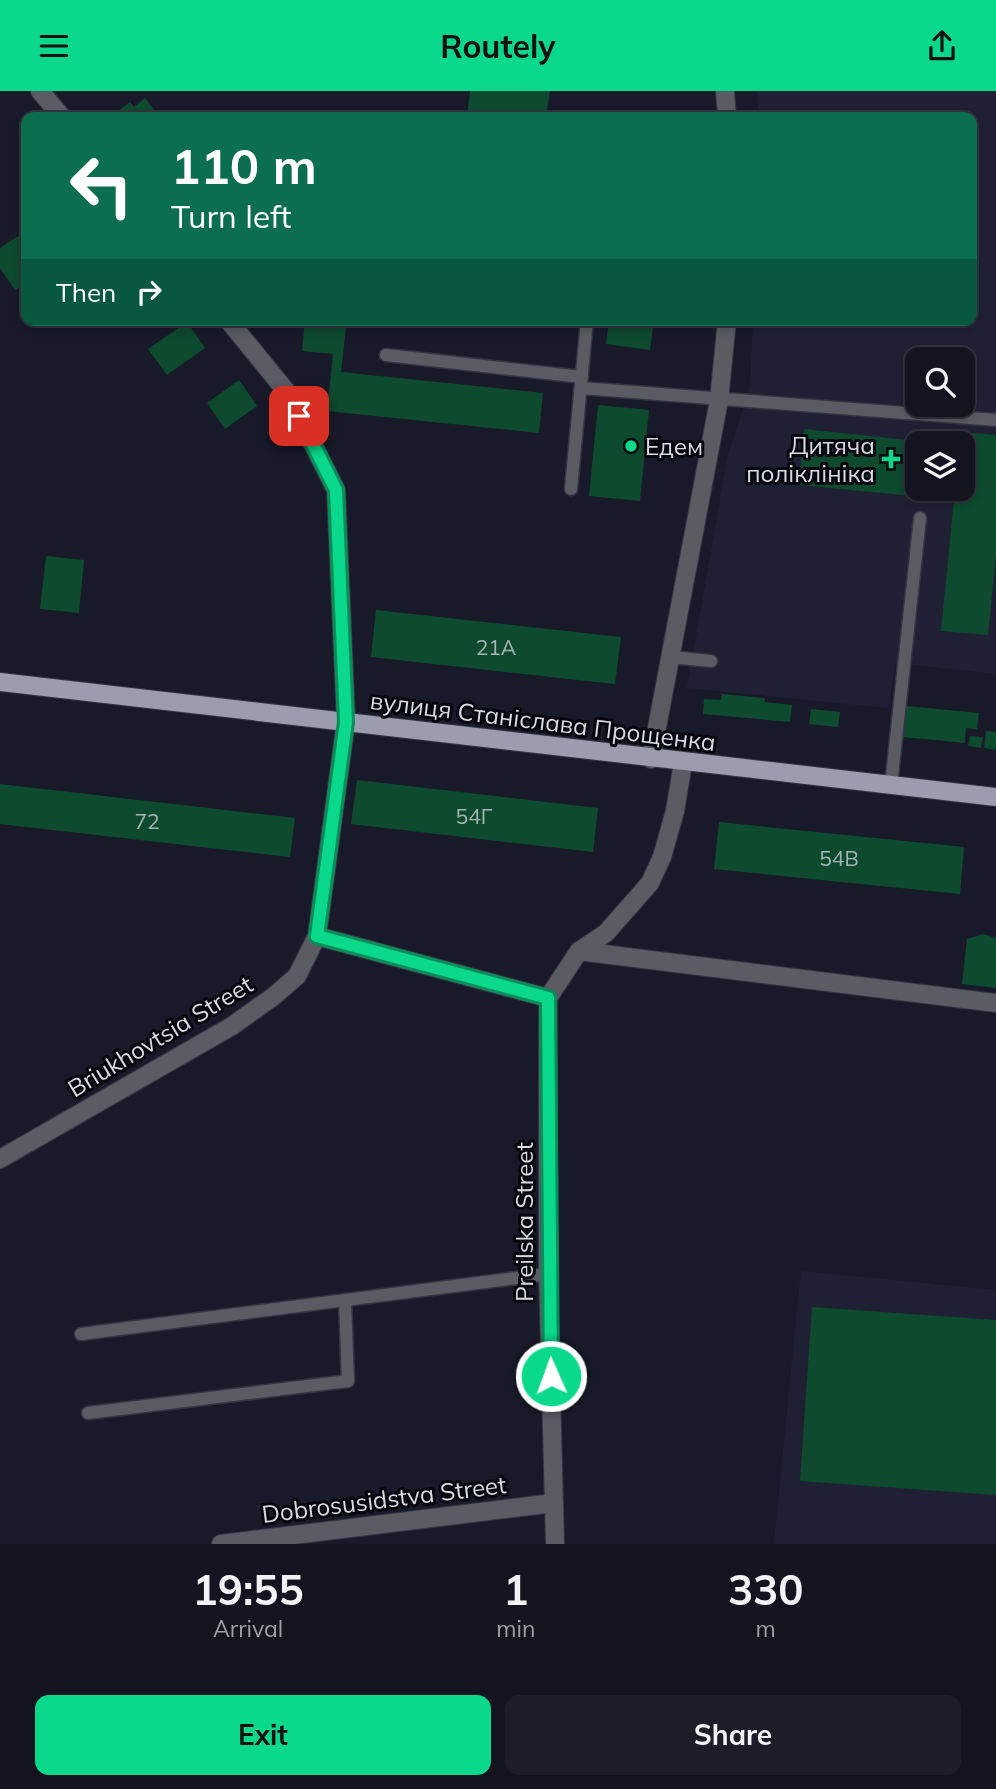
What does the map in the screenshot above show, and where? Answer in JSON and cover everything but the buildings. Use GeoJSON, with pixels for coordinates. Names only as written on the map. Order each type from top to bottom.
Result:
{"type":"FeatureCollection","features":[{"type":"Feature","properties":{"kind":"main road","name":"вулиця Станіслава Прощенка"},"geometry":{"type":"LineString","coordinates":[[0,682],[683,763],[996,797]]}},
{"type":"Feature","properties":{"kind":"street"},"geometry":{"type":"LineString","coordinates":[[40,91],[58,112]]}},
{"type":"Feature","properties":{"kind":"street"},"geometry":{"type":"LineString","coordinates":[[725,91],[727,112]]}},
{"type":"Feature","properties":{"kind":"street","name":"Briukhovtsia Street"},"geometry":{"type":"LineString","coordinates":[[0,1159],[232,1026],[297,976],[317,936],[346,722],[336,490],[286,391],[233,326]]}},
{"type":"Feature","properties":{"kind":"street"},"geometry":{"type":"LineString","coordinates":[[651,759],[719,400],[726,326]]}},
{"type":"Feature","properties":{"kind":"street"},"geometry":{"type":"LineString","coordinates":[[317,936],[548,998],[579,951],[606,933],[650,883],[662,857],[675,811],[683,763]]}},
{"type":"Feature","properties":{"kind":"street"},"geometry":{"type":"LineString","coordinates":[[579,951],[996,1003]]}},
{"type":"Feature","properties":{"kind":"street","name":"Preilska Street"},"geometry":{"type":"LineString","coordinates":[[548,998],[548,1274],[555,1544]]}},
{"type":"Feature","properties":{"kind":"street","name":"Dobrosusidstva Street"},"geometry":{"type":"LineString","coordinates":[[221,1544],[554,1503]]}},
{"type":"Feature","properties":{"kind":"lane"},"geometry":{"type":"LineString","coordinates":[[570,489],[586,326]]}},
{"type":"Feature","properties":{"kind":"lane"},"geometry":{"type":"LineString","coordinates":[[386,355],[719,400],[996,421]]}},
{"type":"Feature","properties":{"kind":"lane"},"geometry":{"type":"LineString","coordinates":[[891,785],[920,519]]}},
{"type":"Feature","properties":{"kind":"lane"},"geometry":{"type":"LineString","coordinates":[[670,657],[711,661]]}},
{"type":"Feature","properties":{"kind":"lane"},"geometry":{"type":"LineString","coordinates":[[81,1334],[548,1274]]}},
{"type":"Feature","properties":{"kind":"lane"},"geometry":{"type":"LineString","coordinates":[[88,1413],[348,1381],[345,1300]]}},
{"type":"Feature","properties":{"kind":"shaded area"},"geometry":{"type":"Polygon","coordinates":[[[757,91],[996,91],[996,674],[895,663],[889,708],[687,688],[728,454],[750,388],[753,326],[977,326],[977,112],[759,112],[757,91]]]}},
{"type":"Feature","properties":{"kind":"shaded area"},"geometry":{"type":"Polygon","coordinates":[[[801,1271],[996,1290],[996,1544],[774,1544],[801,1271]]]}},
{"type":"Feature","properties":{"kind":"place","name":"Едем"},"geometry":{"type":"Point","coordinates":[631,446]}},
{"type":"Feature","properties":{"kind":"place","name":"Дитяча поліклініка"},"geometry":{"type":"Point","coordinates":[891,459]}},
{"type":"Feature","properties":{"kind":"route"},"geometry":{"type":"LineString","coordinates":[[299,416],[336,490],[346,722],[317,936],[548,998],[548,1274],[551,1376]]}}]}
